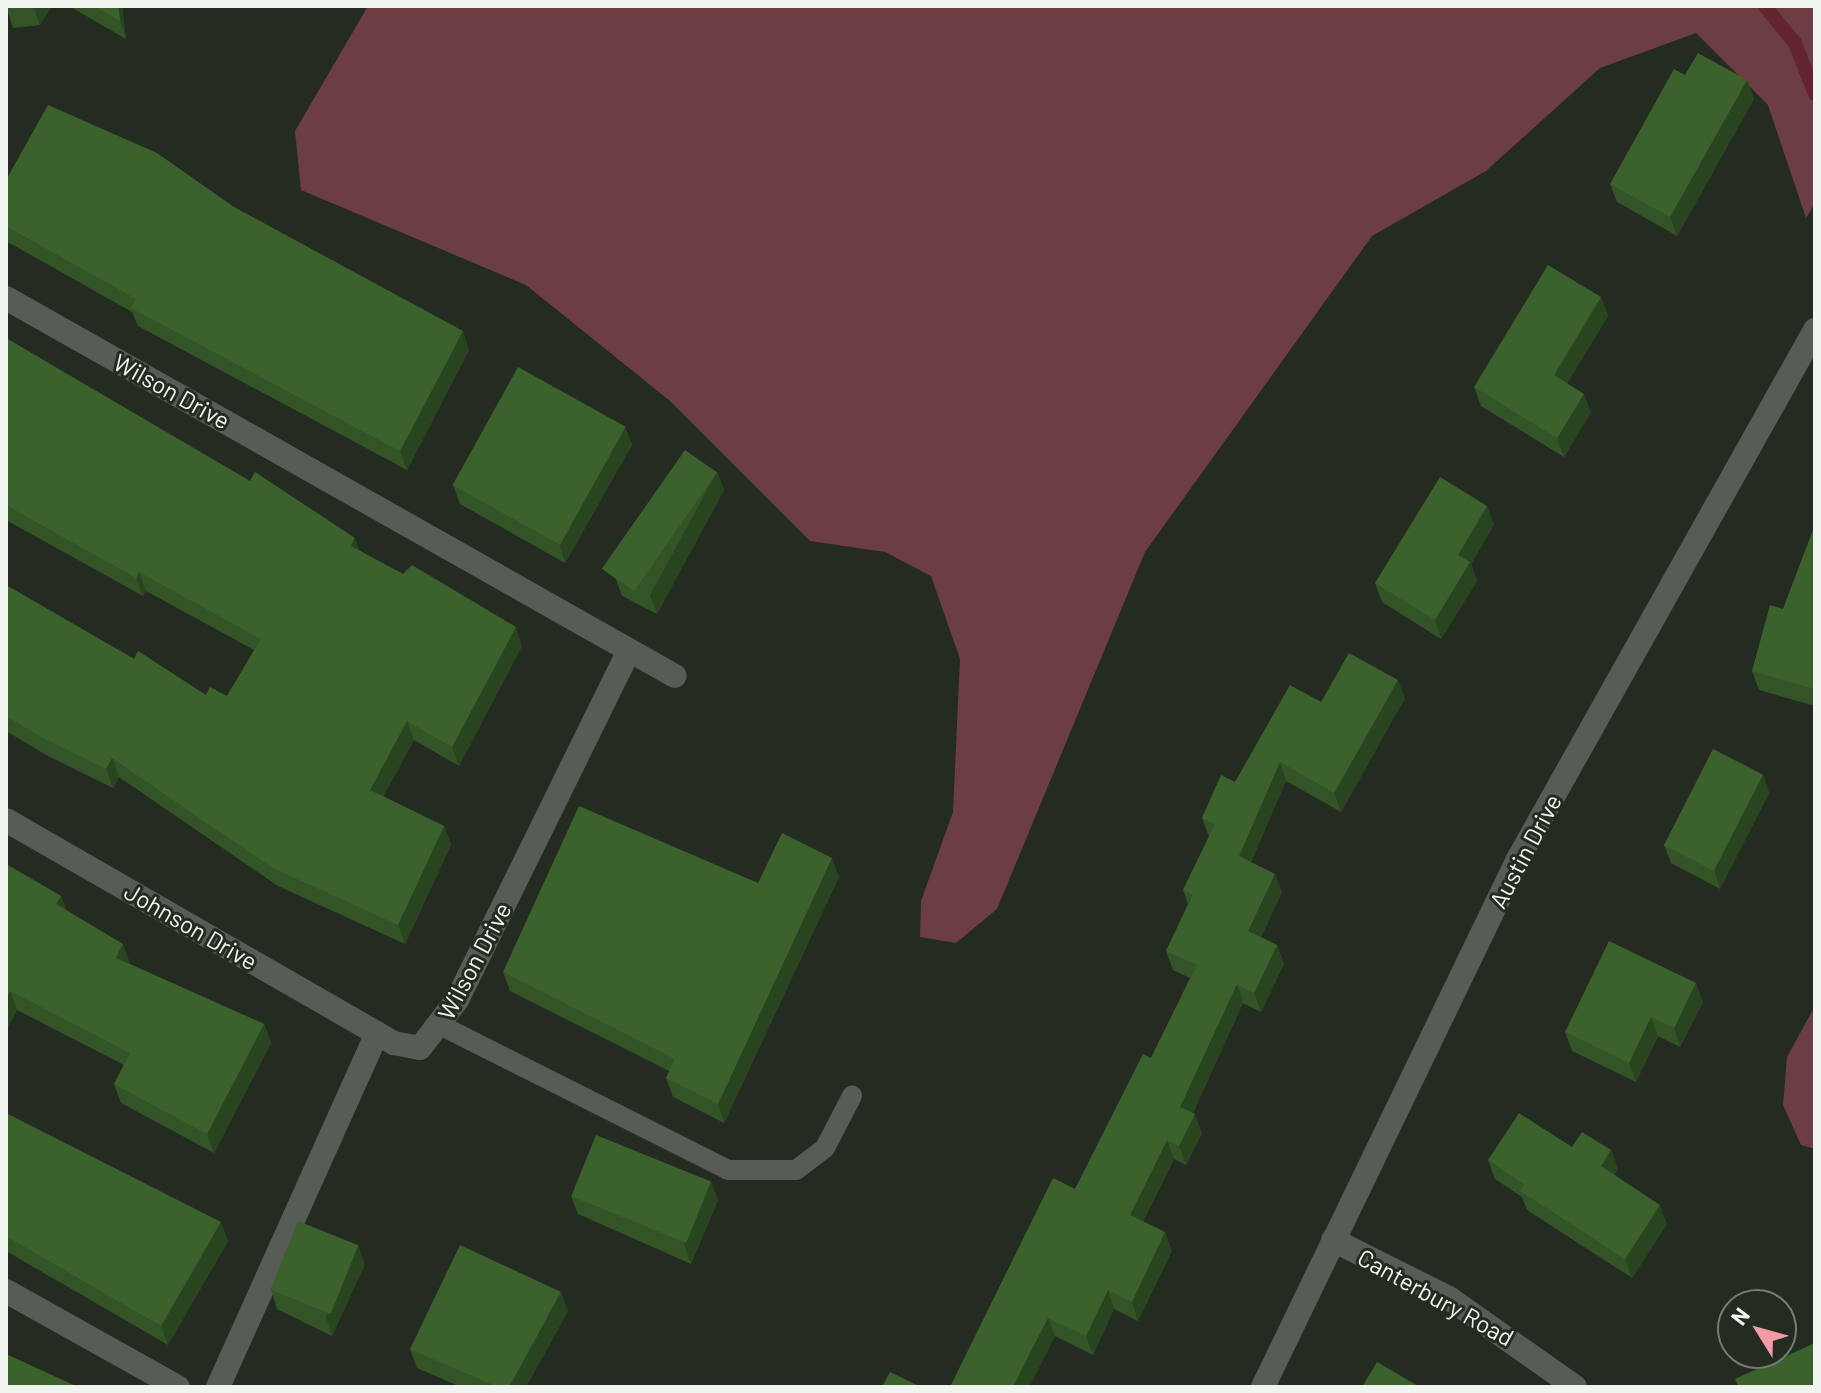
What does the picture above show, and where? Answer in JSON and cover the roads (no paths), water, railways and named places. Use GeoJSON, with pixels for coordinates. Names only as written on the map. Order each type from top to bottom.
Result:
{"type":"FeatureCollection","features":[{"type":"Feature","properties":{"kind":"street","name":"Wilson Drive"},"geometry":{"type":"LineString","coordinates":[[6,298],[675,676]]}},
{"type":"Feature","properties":{"kind":"street","name":"Austin Drive"},"geometry":{"type":"LineString","coordinates":[[1263,1387],[1517,861],[1815,330]]}},
{"type":"Feature","properties":{"kind":"street","name":"Wilson Drive"},"geometry":{"type":"LineString","coordinates":[[377,1033],[420,1048],[440,1025],[629,651]]}},
{"type":"Feature","properties":{"kind":"street","name":"Johnson Drive"},"geometry":{"type":"LineString","coordinates":[[6,820],[377,1033]]}},
{"type":"Feature","properties":{"kind":"street"},"geometry":{"type":"LineString","coordinates":[[218,1387],[377,1033]]}},
{"type":"Feature","properties":{"kind":"street","name":"Canterbury Road"},"geometry":{"type":"LineString","coordinates":[[1333,1240],[1449,1298],[1575,1387]]}},
{"type":"Feature","properties":{"kind":"street"},"geometry":{"type":"LineString","coordinates":[[6,1291],[178,1387]]}},
{"type":"Feature","properties":{"kind":"lane"},"geometry":{"type":"LineString","coordinates":[[440,1025],[728,1170],[796,1170],[825,1148],[852,1096]]}},
{"type":"Feature","properties":{"kind":"waterway"},"geometry":{"type":"LineString","coordinates":[[1765,6],[1795,43],[1815,94]]}}]}
